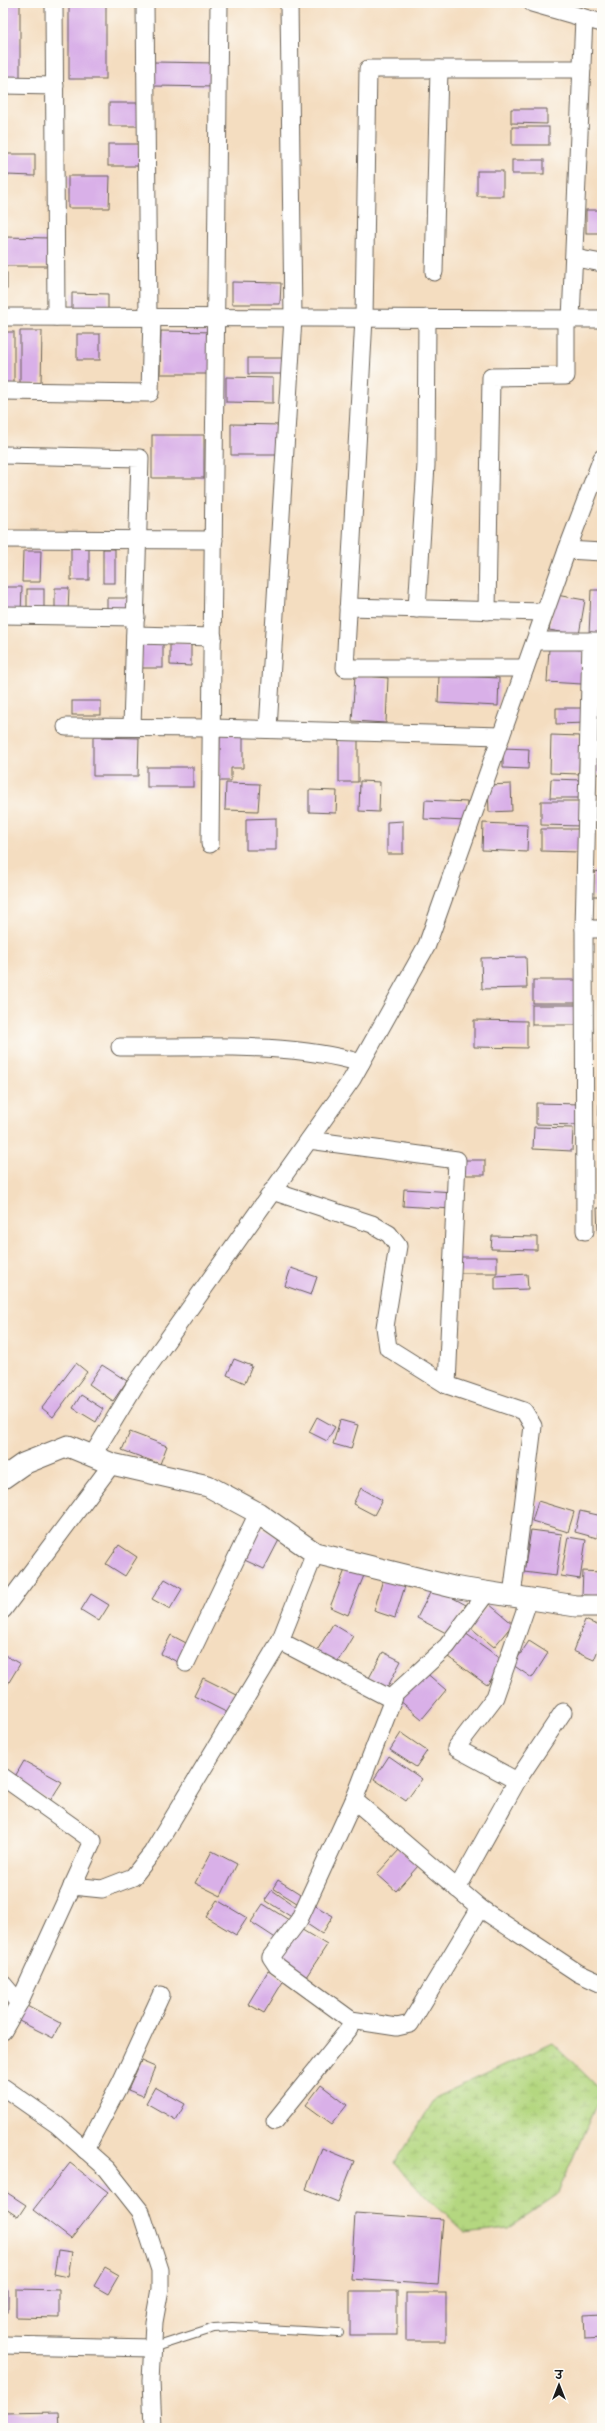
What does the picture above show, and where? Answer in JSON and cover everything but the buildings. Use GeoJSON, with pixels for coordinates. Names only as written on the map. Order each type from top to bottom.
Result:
{"type":"FeatureCollection","features":[{"type":"Feature","properties":{"kind":"street"},"geometry":{"type":"LineString","coordinates":[[54,3],[56,317]]}},
{"type":"Feature","properties":{"kind":"street"},"geometry":{"type":"LineString","coordinates":[[3,391],[150,393],[145,3]]}},
{"type":"Feature","properties":{"kind":"street"},"geometry":{"type":"LineString","coordinates":[[210,844],[217,318],[219,3]]}},
{"type":"Feature","properties":{"kind":"street"},"geometry":{"type":"LineString","coordinates":[[268,729],[293,318],[289,3]]}},
{"type":"Feature","properties":{"kind":"street"},"geometry":{"type":"LineString","coordinates":[[532,3],[602,23]]}},
{"type":"Feature","properties":{"kind":"street"},"geometry":{"type":"LineString","coordinates":[[487,611],[491,377],[566,376],[569,319],[575,258],[584,18]]}},
{"type":"Feature","properties":{"kind":"street"},"geometry":{"type":"LineString","coordinates":[[525,668],[345,668],[364,318],[368,69],[582,69]]}},
{"type":"Feature","properties":{"kind":"street"},"geometry":{"type":"LineString","coordinates":[[434,272],[439,69]]}},
{"type":"Feature","properties":{"kind":"street"},"geometry":{"type":"LineString","coordinates":[[3,86],[55,86]]}},
{"type":"Feature","properties":{"kind":"street"},"geometry":{"type":"LineString","coordinates":[[575,258],[602,263]]}},
{"type":"Feature","properties":{"kind":"street"},"geometry":{"type":"LineString","coordinates":[[3,317],[602,319]]}},
{"type":"Feature","properties":{"kind":"street"},"geometry":{"type":"LineString","coordinates":[[417,609],[426,465],[427,318]]}},
{"type":"Feature","properties":{"kind":"street"},"geometry":{"type":"LineString","coordinates":[[3,455],[140,458],[139,539],[132,727]]}},
{"type":"Feature","properties":{"kind":"street"},"geometry":{"type":"LineString","coordinates":[[92,1456],[134,1387],[309,1140],[361,1063],[427,945],[525,668],[536,641],[544,612],[602,458]]}},
{"type":"Feature","properties":{"kind":"street"},"geometry":{"type":"LineString","coordinates":[[3,539],[214,540]]}},
{"type":"Feature","properties":{"kind":"street"},"geometry":{"type":"LineString","coordinates":[[567,550],[602,552]]}},
{"type":"Feature","properties":{"kind":"street"},"geometry":{"type":"LineString","coordinates":[[348,607],[544,612]]}},
{"type":"Feature","properties":{"kind":"street"},"geometry":{"type":"LineString","coordinates":[[3,615],[136,617]]}},
{"type":"Feature","properties":{"kind":"street"},"geometry":{"type":"LineString","coordinates":[[135,635],[213,637]]}},
{"type":"Feature","properties":{"kind":"street"},"geometry":{"type":"LineString","coordinates":[[536,641],[596,641],[584,929],[585,1230]]}},
{"type":"Feature","properties":{"kind":"street"},"geometry":{"type":"LineString","coordinates":[[66,727],[268,729],[501,736]]}},
{"type":"Feature","properties":{"kind":"street"},"geometry":{"type":"LineString","coordinates":[[584,929],[602,929]]}},
{"type":"Feature","properties":{"kind":"street"},"geometry":{"type":"LineString","coordinates":[[120,1047],[274,1050],[337,1056],[361,1063]]}},
{"type":"Feature","properties":{"kind":"street"},"geometry":{"type":"LineString","coordinates":[[309,1140],[457,1160],[448,1385]]}},
{"type":"Feature","properties":{"kind":"street"},"geometry":{"type":"LineString","coordinates":[[272,1192],[372,1224],[389,1234],[398,1246],[385,1327],[388,1348],[448,1385],[524,1411],[533,1426],[521,1598],[495,1697],[456,1748],[517,1782]]}},
{"type":"Feature","properties":{"kind":"street"},"geometry":{"type":"LineString","coordinates":[[3,1478],[22,1464],[68,1446],[112,1464],[208,1486],[258,1513],[315,1553],[453,1587],[576,1606],[602,1606]]}},
{"type":"Feature","properties":{"kind":"street"},"geometry":{"type":"LineString","coordinates":[[3,1610],[112,1464]]}},
{"type":"Feature","properties":{"kind":"street"},"geometry":{"type":"LineString","coordinates":[[186,1663],[258,1513]]}},
{"type":"Feature","properties":{"kind":"street"},"geometry":{"type":"LineString","coordinates":[[72,1886],[102,1889],[133,1877],[152,1853],[280,1641],[315,1553]]}},
{"type":"Feature","properties":{"kind":"street"},"geometry":{"type":"LineString","coordinates":[[480,1908],[410,2024],[397,2027],[351,2020],[277,1966],[271,1957],[299,1920],[354,1800],[395,1694],[447,1646],[487,1592]]}},
{"type":"Feature","properties":{"kind":"street"},"geometry":{"type":"LineString","coordinates":[[280,1641],[393,1700]]}},
{"type":"Feature","properties":{"kind":"street"},"geometry":{"type":"LineString","coordinates":[[457,1889],[517,1782],[563,1712]]}},
{"type":"Feature","properties":{"kind":"street"},"geometry":{"type":"LineString","coordinates":[[3,1776],[93,1841],[19,2003],[3,2031]]}},
{"type":"Feature","properties":{"kind":"street"},"geometry":{"type":"LineString","coordinates":[[354,1800],[480,1908],[578,1973],[602,1984]]}},
{"type":"Feature","properties":{"kind":"street"},"geometry":{"type":"LineString","coordinates":[[3,1984],[19,2003]]}},
{"type":"Feature","properties":{"kind":"street"},"geometry":{"type":"LineString","coordinates":[[85,2150],[121,2082],[161,1995]]}},
{"type":"Feature","properties":{"kind":"street"},"geometry":{"type":"LineString","coordinates":[[274,2121],[349,2029],[351,2020]]}},
{"type":"Feature","properties":{"kind":"street"},"geometry":{"type":"LineString","coordinates":[[3,2087],[56,2124],[107,2169],[141,2212],[160,2270],[152,2348],[151,2381],[153,2428]]}},
{"type":"Feature","properties":{"kind":"street"},"geometry":{"type":"LineString","coordinates":[[3,2345],[152,2348]]}},
{"type":"Feature","properties":{"kind":"lane"},"geometry":{"type":"LineString","coordinates":[[152,2348],[214,2328],[232,2327],[339,2333]]}},
{"type":"Feature","properties":{"kind":"green space"},"geometry":{"type":"Polygon","coordinates":[[[553,2043],[602,2091],[557,2195],[508,2228],[465,2233],[406,2177],[395,2163],[436,2097],[553,2043]]]}}]}
